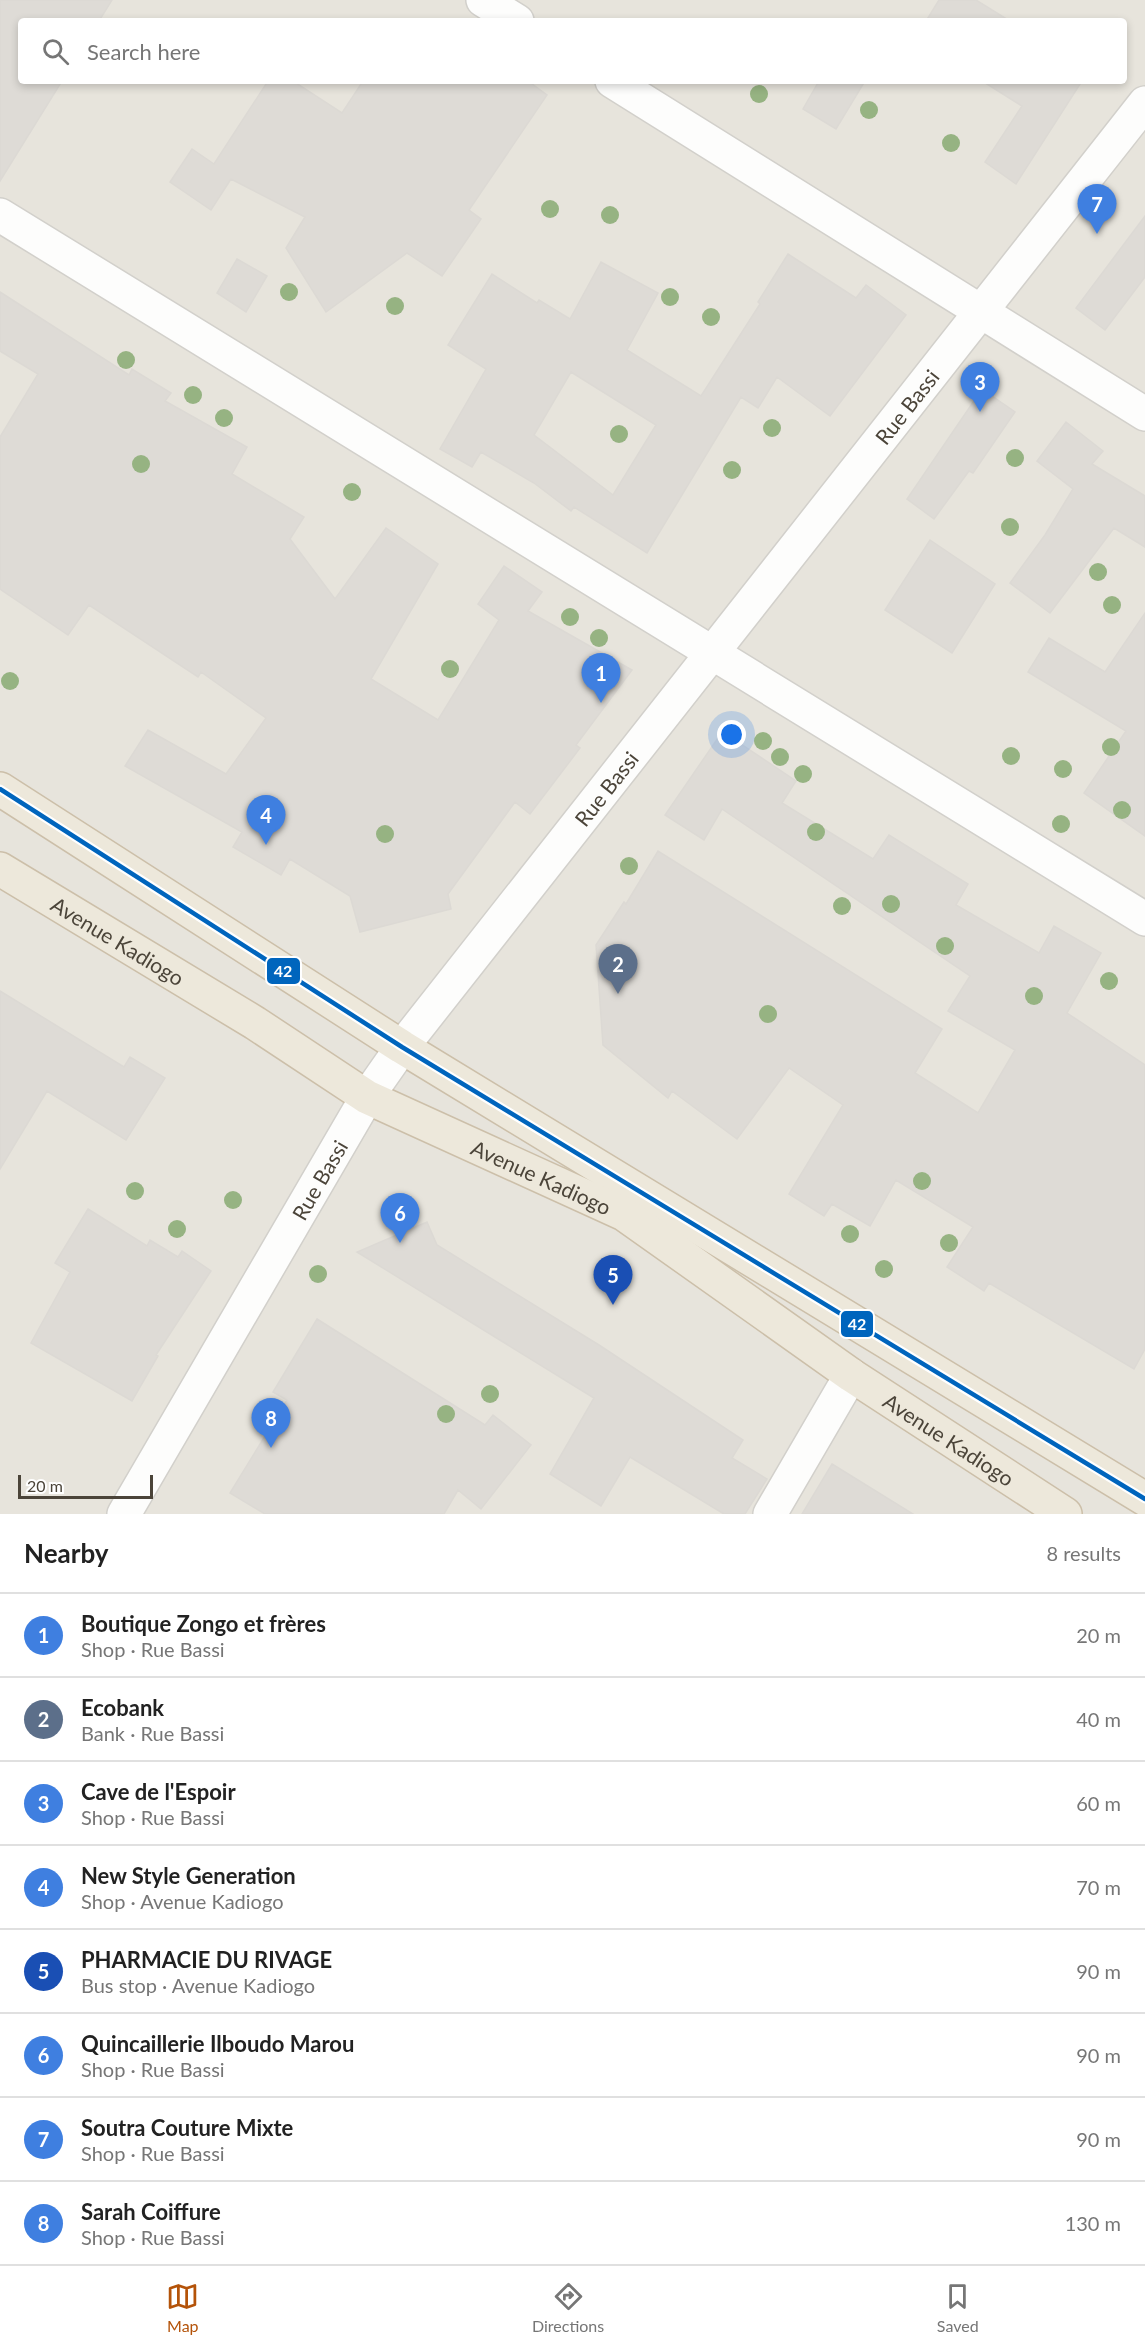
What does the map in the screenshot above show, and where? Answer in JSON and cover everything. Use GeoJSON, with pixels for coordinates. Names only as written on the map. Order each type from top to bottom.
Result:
{"type":"FeatureCollection","features":[{"type":"Feature","properties":{"kind":"highway","name":"Avenue Kadiogo"},"geometry":{"type":"LineString","coordinates":[[0,789],[402,1047],[1145,1499]]}},
{"type":"Feature","properties":{"kind":"highway","name":"Avenue Kadiogo"},"geometry":{"type":"LineString","coordinates":[[0,869],[255,1023],[367,1097],[624,1214],[851,1375],[1065,1514]]}},
{"type":"Feature","properties":{"kind":"street"},"geometry":{"type":"LineString","coordinates":[[483,0],[512,18]]}},
{"type":"Feature","properties":{"kind":"street"},"geometry":{"type":"LineString","coordinates":[[617,84],[1145,414]]}},
{"type":"Feature","properties":{"kind":"street","name":"Rue Bassi"},"geometry":{"type":"LineString","coordinates":[[124,1514],[367,1097],[402,1047],[982,314],[1145,103]]}},
{"type":"Feature","properties":{"kind":"street"},"geometry":{"type":"LineString","coordinates":[[0,215],[1145,919]]}},
{"type":"Feature","properties":{"kind":"street"},"geometry":{"type":"LineString","coordinates":[[770,1514],[851,1375]]}},
{"type":"Feature","properties":{"kind":"shaded area"},"geometry":{"type":"Polygon","coordinates":[[[0,0],[1145,0],[1145,1514],[0,1514],[0,0]]]}},
{"type":"Feature","properties":{"kind":"building"},"geometry":{"type":"Polygon","coordinates":[[[0,0],[112,0],[101,18],[18,18],[18,84],[60,84],[0,181],[0,0]]]}},
{"type":"Feature","properties":{"kind":"building"},"geometry":{"type":"Polygon","coordinates":[[[939,0],[976,0],[1005,18],[928,18],[939,0]]]}},
{"type":"Feature","properties":{"kind":"building"},"geometry":{"type":"Polygon","coordinates":[[[266,84],[298,84],[342,113],[361,84],[532,84],[547,95],[469,210],[481,219],[442,276],[407,253],[326,312],[286,248],[305,217],[231,179],[211,210],[170,182],[192,149],[214,164],[266,84]]]}},
{"type":"Feature","properties":{"kind":"building"},"geometry":{"type":"Polygon","coordinates":[[[817,84],[863,84],[836,129],[803,109],[817,84]]]}},
{"type":"Feature","properties":{"kind":"building"},"geometry":{"type":"Polygon","coordinates":[[[987,84],[1080,84],[1016,184],[985,162],[1022,106],[987,84]]]}},
{"type":"Feature","properties":{"kind":"building"},"geometry":{"type":"Polygon","coordinates":[[[1145,216],[1145,277],[1105,330],[1076,308],[1145,216]]]}},
{"type":"Feature","properties":{"kind":"building"},"geometry":{"type":"Polygon","coordinates":[[[788,254],[856,298],[866,285],[906,315],[830,416],[777,377],[758,408],[741,397],[647,553],[574,507],[571,511],[534,483],[481,452],[472,467],[440,449],[486,369],[448,345],[492,274],[537,303],[539,300],[570,319],[601,262],[658,293],[627,350],[701,396],[760,304],[758,302],[788,254]],[[571,372],[534,435],[613,495],[656,425],[571,372]]]}},
{"type":"Feature","properties":{"kind":"building"},"geometry":{"type":"Polygon","coordinates":[[[237,259],[267,276],[246,312],[217,293],[237,259]]]}},
{"type":"Feature","properties":{"kind":"building"},"geometry":{"type":"Polygon","coordinates":[[[0,292],[129,375],[132,369],[171,393],[165,401],[247,447],[232,474],[304,517],[290,539],[335,599],[386,528],[438,564],[371,679],[438,720],[499,620],[478,604],[504,566],[542,592],[528,611],[632,670],[576,745],[580,748],[530,814],[515,802],[448,894],[451,909],[360,932],[350,896],[290,859],[281,875],[233,847],[242,832],[125,766],[148,730],[226,774],[266,718],[201,672],[198,677],[89,605],[68,635],[0,589],[0,437],[38,374],[0,351],[0,292]]]}},
{"type":"Feature","properties":{"kind":"building"},"geometry":{"type":"Polygon","coordinates":[[[982,389],[1015,412],[973,473],[969,471],[934,519],[907,499],[982,389]]]}},
{"type":"Feature","properties":{"kind":"building"},"geometry":{"type":"Polygon","coordinates":[[[1066,422],[1103,451],[1092,464],[1145,496],[1145,547],[1114,528],[1050,613],[1010,583],[1045,535],[1073,489],[1037,461],[1066,422]]]}},
{"type":"Feature","properties":{"kind":"building"},"geometry":{"type":"Polygon","coordinates":[[[930,540],[995,584],[952,653],[885,610],[930,540]]]}},
{"type":"Feature","properties":{"kind":"building"},"geometry":{"type":"Polygon","coordinates":[[[1145,613],[1145,836],[1084,793],[1126,731],[1028,672],[1049,638],[1105,672],[1145,613]]]}},
{"type":"Feature","properties":{"kind":"building"},"geometry":{"type":"Polygon","coordinates":[[[720,735],[736,746],[738,742],[796,781],[782,803],[873,859],[889,835],[968,884],[956,905],[1039,953],[1054,926],[1101,953],[1067,1013],[1145,1065],[1145,1349],[1134,1369],[989,1283],[984,1291],[947,1267],[973,1227],[896,1180],[870,1226],[832,1204],[824,1216],[789,1194],[843,1105],[789,1068],[737,1139],[672,1091],[668,1098],[603,1045],[596,945],[624,902],[626,904],[658,851],[942,1029],[915,1073],[978,1113],[1015,1050],[948,1011],[970,976],[722,809],[704,840],[665,815],[720,735]]]}},
{"type":"Feature","properties":{"kind":"building"},"geometry":{"type":"Polygon","coordinates":[[[0,991],[124,1067],[130,1057],[165,1078],[126,1140],[47,1091],[0,1169],[0,991]]]}},
{"type":"Feature","properties":{"kind":"building"},"geometry":{"type":"Polygon","coordinates":[[[88,1209],[147,1246],[150,1240],[178,1257],[182,1251],[211,1271],[156,1355],[158,1356],[132,1401],[31,1343],[70,1272],[55,1263],[88,1209]]]}},
{"type":"Feature","properties":{"kind":"building"},"geometry":{"type":"Polygon","coordinates":[[[427,1222],[437,1245],[599,1345],[743,1440],[732,1458],[767,1479],[745,1514],[724,1514],[630,1457],[601,1506],[550,1474],[594,1398],[357,1252],[427,1222]]]}},
{"type":"Feature","properties":{"kind":"building"},"geometry":{"type":"Polygon","coordinates":[[[317,1319],[485,1425],[493,1415],[531,1445],[481,1509],[458,1490],[444,1514],[265,1514],[230,1493],[287,1400],[273,1392],[317,1319]]]}},
{"type":"Feature","properties":{"kind":"building"},"geometry":{"type":"Polygon","coordinates":[[[832,1464],[913,1514],[802,1514],[832,1464]]]}},
{"type":"Feature","properties":{"kind":"transit line","name":"42"},"geometry":{"type":"LineString","coordinates":[[0,789],[402,1047],[1145,1499]]}},
{"type":"Feature","properties":{"kind":"place","name":"Soutra Couture Mixte"},"geometry":{"type":"Point","coordinates":[1097,234]}},
{"type":"Feature","properties":{"kind":"place","name":"Cave de l'Espoir"},"geometry":{"type":"Point","coordinates":[980,412]}},
{"type":"Feature","properties":{"kind":"place","name":"Boutique Zongo et frères"},"geometry":{"type":"Point","coordinates":[601,703]}},
{"type":"Feature","properties":{"kind":"place","name":"New Style Generation"},"geometry":{"type":"Point","coordinates":[266,845]}},
{"type":"Feature","properties":{"kind":"place","name":"Ecobank"},"geometry":{"type":"Point","coordinates":[618,994]}},
{"type":"Feature","properties":{"kind":"place","name":"Quincaillerie Ilboudo Marou"},"geometry":{"type":"Point","coordinates":[400,1243]}},
{"type":"Feature","properties":{"kind":"place","name":"PHARMACIE DU RIVAGE"},"geometry":{"type":"Point","coordinates":[613,1305]}},
{"type":"Feature","properties":{"kind":"place","name":"Sarah Coiffure"},"geometry":{"type":"Point","coordinates":[271,1448]}}]}
